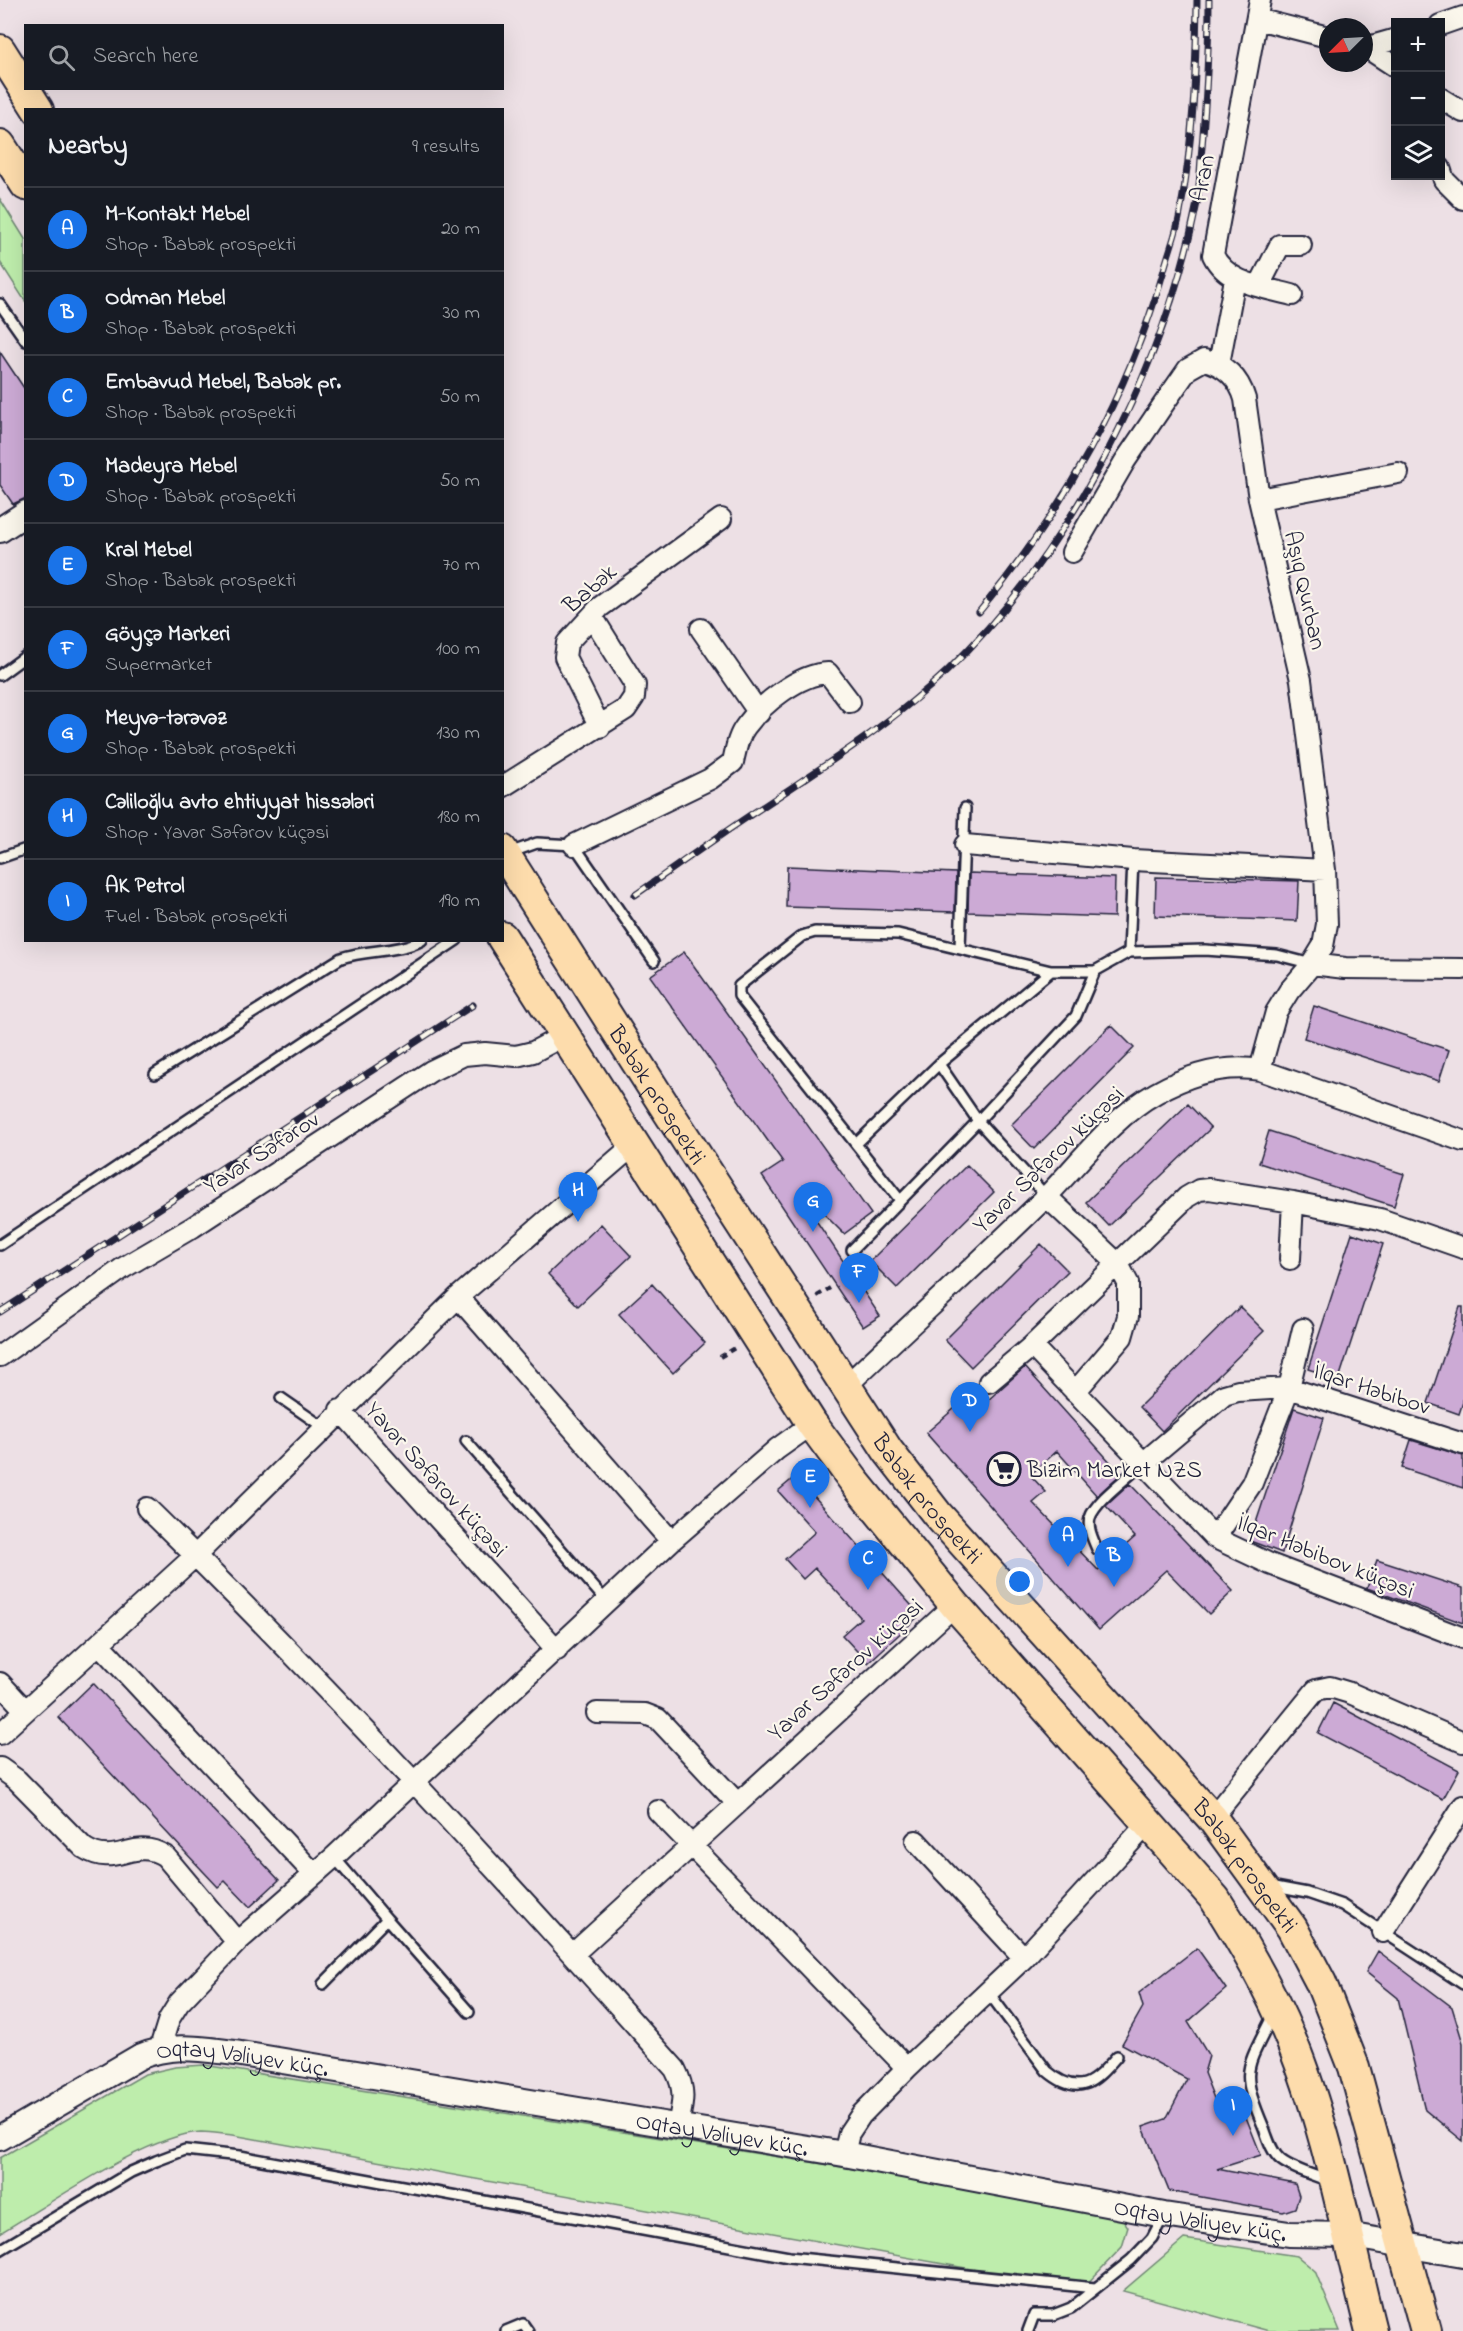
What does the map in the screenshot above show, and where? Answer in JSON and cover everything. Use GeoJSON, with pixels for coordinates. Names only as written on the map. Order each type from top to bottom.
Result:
{"type":"FeatureCollection","features":[{"type":"Feature","properties":{"kind":"main road"},"geometry":{"type":"LineString","coordinates":[[0,50],[24,88]]}},
{"type":"Feature","properties":{"kind":"main road"},"geometry":{"type":"LineString","coordinates":[[25,90],[37,108]]}},
{"type":"Feature","properties":{"kind":"main road"},"geometry":{"type":"LineString","coordinates":[[0,145],[24,182]]}},
{"type":"Feature","properties":{"kind":"main road","name":"Babək prospekti"},"geometry":{"type":"LineString","coordinates":[[504,852],[888,1451],[937,1514],[1212,1818],[1263,1885],[1292,1928],[1338,2023],[1354,2067],[1426,2331]]}},
{"type":"Feature","properties":{"kind":"main road","name":"Babək prospekti"},"geometry":{"type":"LineString","coordinates":[[504,940],[812,1424],[902,1541],[955,1605],[1215,1899],[1250,1953],[1277,2007],[1306,2081],[1371,2331]]}},
{"type":"Feature","properties":{"kind":"street","name":"Aran"},"geometry":{"type":"LineString","coordinates":[[1292,295],[1235,279],[1219,267],[1213,255],[1258,9],[1319,33]]}},
{"type":"Feature","properties":{"kind":"street"},"geometry":{"type":"LineString","coordinates":[[1445,22],[1463,17]]}},
{"type":"Feature","properties":{"kind":"street"},"geometry":{"type":"LineString","coordinates":[[1373,45],[1391,40]]}},
{"type":"Feature","properties":{"kind":"street"},"geometry":{"type":"LineString","coordinates":[[1373,52],[1391,64]]}},
{"type":"Feature","properties":{"kind":"street"},"geometry":{"type":"LineString","coordinates":[[1445,101],[1463,112]]}},
{"type":"Feature","properties":{"kind":"street"},"geometry":{"type":"LineString","coordinates":[[1444,180],[1463,199]]}},
{"type":"Feature","properties":{"kind":"street"},"geometry":{"type":"LineString","coordinates":[[1259,286],[1280,245],[1301,245]]}},
{"type":"Feature","properties":{"kind":"street"},"geometry":{"type":"LineString","coordinates":[[1072,552],[1125,461],[1188,369],[1204,360],[1219,364],[1235,279]]}},
{"type":"Feature","properties":{"kind":"street","name":"Aşıq Qurban"},"geometry":{"type":"LineString","coordinates":[[1219,364],[1241,385],[1245,399],[1259,499],[1301,680],[1325,870],[1328,924],[1323,946],[1276,1012],[1260,1070]]}},
{"type":"Feature","properties":{"kind":"street"},"geometry":{"type":"LineString","coordinates":[[1259,499],[1398,473]]}},
{"type":"Feature","properties":{"kind":"street"},"geometry":{"type":"LineString","coordinates":[[0,530],[24,514]]}},
{"type":"Feature","properties":{"kind":"street","name":"Babək"},"geometry":{"type":"LineString","coordinates":[[600,727],[565,657],[567,643],[600,607],[721,519]]}},
{"type":"Feature","properties":{"kind":"street"},"geometry":{"type":"LineString","coordinates":[[504,786],[600,727],[626,709],[634,698],[635,685],[592,616]]}},
{"type":"Feature","properties":{"kind":"street"},"geometry":{"type":"LineString","coordinates":[[701,629],[759,713]]}},
{"type":"Feature","properties":{"kind":"street"},"geometry":{"type":"LineString","coordinates":[[574,846],[710,778],[733,762],[737,743],[746,726],[774,698],[815,673],[828,673],[850,702]]}},
{"type":"Feature","properties":{"kind":"street"},"geometry":{"type":"LineString","coordinates":[[964,845],[1132,860],[1325,870]]}},
{"type":"Feature","properties":{"kind":"street"},"geometry":{"type":"LineString","coordinates":[[1312,964],[1344,968],[1463,969]]}},
{"type":"Feature","properties":{"kind":"street","name":"Yavər Səfərov"},"geometry":{"type":"LineString","coordinates":[[0,1356],[123,1268],[193,1227],[431,1071],[464,1055],[485,1053],[516,1056],[533,1052],[566,1035]]}},
{"type":"Feature","properties":{"kind":"street","name":"Yavər Səfərov küçəsi"},"geometry":{"type":"LineString","coordinates":[[845,1387],[1046,1196],[1118,1122],[1154,1094],[1186,1079],[1218,1069],[1240,1066],[1260,1070],[1463,1141]]}},
{"type":"Feature","properties":{"kind":"street","name":"Yavər Səfərov küçəsi"},"geometry":{"type":"LineString","coordinates":[[557,1650],[340,1410],[458,1297],[635,1144]]}},
{"type":"Feature","properties":{"kind":"street"},"geometry":{"type":"LineString","coordinates":[[989,1382],[1032,1347],[1187,1197],[1199,1190],[1209,1189],[1293,1202],[1380,1219],[1463,1248]]}},
{"type":"Feature","properties":{"kind":"street"},"geometry":{"type":"LineString","coordinates":[[1046,1196],[1118,1264],[1128,1283],[1128,1316],[1122,1337],[1075,1392]]}},
{"type":"Feature","properties":{"kind":"street"},"geometry":{"type":"LineString","coordinates":[[1290,1259],[1293,1202]]}},
{"type":"Feature","properties":{"kind":"street"},"geometry":{"type":"LineString","coordinates":[[458,1297],[671,1541]]}},
{"type":"Feature","properties":{"kind":"street"},"geometry":{"type":"LineString","coordinates":[[1143,1464],[1224,1395],[1238,1391],[1289,1388],[1303,1329]]}},
{"type":"Feature","properties":{"kind":"street","name":"İlqar Həbibov küçəsi"},"geometry":{"type":"LineString","coordinates":[[1032,1347],[1215,1538],[1270,1564],[1463,1638]]}},
{"type":"Feature","properties":{"kind":"street","name":"İlqar Həbibov"},"geometry":{"type":"LineString","coordinates":[[1215,1538],[1252,1483],[1289,1388],[1463,1444]]}},
{"type":"Feature","properties":{"kind":"street"},"geometry":{"type":"LineString","coordinates":[[0,1734],[195,1556],[340,1410]]}},
{"type":"Feature","properties":{"kind":"street"},"geometry":{"type":"LineString","coordinates":[[160,2048],[169,2019],[179,2003],[237,1942],[334,1857],[671,1541],[777,1449],[812,1424]]}},
{"type":"Feature","properties":{"kind":"street"},"geometry":{"type":"LineString","coordinates":[[147,1508],[573,1954],[675,2069],[683,2085],[684,2097],[678,2125]]}},
{"type":"Feature","properties":{"kind":"street","name":"Yavər Səfərov küçəsi"},"geometry":{"type":"LineString","coordinates":[[573,1954],[691,1847],[736,1802],[955,1605]]}},
{"type":"Feature","properties":{"kind":"street"},"geometry":{"type":"LineString","coordinates":[[99,1644],[314,1874]]}},
{"type":"Feature","properties":{"kind":"street"},"geometry":{"type":"LineString","coordinates":[[0,1683],[25,1710]]}},
{"type":"Feature","properties":{"kind":"street"},"geometry":{"type":"LineString","coordinates":[[1212,1818],[1316,1690],[1330,1687],[1350,1693],[1463,1742]]}},
{"type":"Feature","properties":{"kind":"street"},"geometry":{"type":"LineString","coordinates":[[597,1713],[645,1714],[658,1719],[736,1802]]}},
{"type":"Feature","properties":{"kind":"street"},"geometry":{"type":"LineString","coordinates":[[0,1768],[17,1780],[84,1848],[96,1856],[112,1856],[142,1847],[153,1848],[165,1856],[237,1942]]}},
{"type":"Feature","properties":{"kind":"street"},"geometry":{"type":"LineString","coordinates":[[1383,1932],[1463,1806]]}},
{"type":"Feature","properties":{"kind":"street"},"geometry":{"type":"LineString","coordinates":[[658,1811],[907,2068]]}},
{"type":"Feature","properties":{"kind":"street"},"geometry":{"type":"LineString","coordinates":[[843,2154],[849,2133],[861,2115],[907,2068],[1024,1958],[1149,1822]]}},
{"type":"Feature","properties":{"kind":"street"},"geometry":{"type":"LineString","coordinates":[[916,1840],[1024,1958]]}},
{"type":"Feature","properties":{"kind":"street","name":"Oqtay Vəliyev küç."},"geometry":{"type":"LineString","coordinates":[[0,2138],[139,2057],[160,2048],[235,2053],[678,2125],[1164,2215],[1289,2234],[1347,2235],[1463,2255]]}},
{"type":"Feature","properties":{"kind":"lane"},"geometry":{"type":"LineString","coordinates":[[0,304],[24,337]]}},
{"type":"Feature","properties":{"kind":"lane"},"geometry":{"type":"LineString","coordinates":[[0,675],[24,657]]}},
{"type":"Feature","properties":{"kind":"lane"},"geometry":{"type":"LineString","coordinates":[[960,948],[966,808]]}},
{"type":"Feature","properties":{"kind":"lane"},"geometry":{"type":"LineString","coordinates":[[504,852],[537,843],[574,846],[654,961]]}},
{"type":"Feature","properties":{"kind":"lane"},"geometry":{"type":"LineString","coordinates":[[0,858],[24,850]]}},
{"type":"Feature","properties":{"kind":"lane"},"geometry":{"type":"LineString","coordinates":[[1129,952],[1132,860]]}},
{"type":"Feature","properties":{"kind":"lane"},"geometry":{"type":"LineString","coordinates":[[900,1200],[738,996],[739,986],[802,936],[815,932],[898,934],[1051,971],[1095,971],[1129,952],[1205,950],[1277,955],[1312,964]]}},
{"type":"Feature","properties":{"kind":"lane"},"geometry":{"type":"LineString","coordinates":[[155,1074],[341,958],[360,951],[398,947],[415,942]]}},
{"type":"Feature","properties":{"kind":"lane"},"geometry":{"type":"LineString","coordinates":[[0,1245],[455,942]]}},
{"type":"Feature","properties":{"kind":"lane"},"geometry":{"type":"LineString","coordinates":[[856,1144],[939,1065],[1051,971]]}},
{"type":"Feature","properties":{"kind":"lane"},"geometry":{"type":"LineString","coordinates":[[852,1250],[978,1121],[1076,1016],[1095,971]]}},
{"type":"Feature","properties":{"kind":"lane"},"geometry":{"type":"LineString","coordinates":[[939,1065],[978,1121],[1046,1196]]}},
{"type":"Feature","properties":{"kind":"lane"},"geometry":{"type":"LineString","coordinates":[[281,1398],[323,1427]]}},
{"type":"Feature","properties":{"kind":"lane"},"geometry":{"type":"LineString","coordinates":[[466,1441],[607,1602]]}},
{"type":"Feature","properties":{"kind":"lane"},"geometry":{"type":"LineString","coordinates":[[1097,1549],[1089,1529],[1090,1518],[1095,1508],[1143,1464]]}},
{"type":"Feature","properties":{"kind":"lane"},"geometry":{"type":"LineString","coordinates":[[334,1857],[469,2012]]}},
{"type":"Feature","properties":{"kind":"lane"},"geometry":{"type":"LineString","coordinates":[[1263,1885],[1307,1893],[1342,1905],[1463,1984]]}},
{"type":"Feature","properties":{"kind":"lane"},"geometry":{"type":"LineString","coordinates":[[322,1984],[387,1919]]}},
{"type":"Feature","properties":{"kind":"lane"},"geometry":{"type":"LineString","coordinates":[[988,1993],[1047,2071],[1059,2081],[1086,2084],[1098,2079],[1117,2056]]}},
{"type":"Feature","properties":{"kind":"lane"},"geometry":{"type":"LineString","coordinates":[[1277,2007],[1250,2062],[1246,2078],[1248,2091],[1274,2151],[1282,2161],[1334,2184]]}},
{"type":"Feature","properties":{"kind":"lane"},"geometry":{"type":"LineString","coordinates":[[0,2250],[131,2172],[185,2151],[240,2156],[789,2257],[1095,2288]]}},
{"type":"Feature","properties":{"kind":"lane"},"geometry":{"type":"LineString","coordinates":[[1028,2331],[1034,2315],[1053,2314],[1071,2308],[1131,2259],[1152,2238],[1164,2215]]}},
{"type":"Feature","properties":{"kind":"lane"},"geometry":{"type":"LineString","coordinates":[[506,2331],[523,2324],[528,2331]]}},
{"type":"Feature","properties":{"kind":"green space"},"geometry":{"type":"Polygon","coordinates":[[[0,199],[24,237],[24,299],[0,262],[0,199]]]}},
{"type":"Feature","properties":{"kind":"green space"},"geometry":{"type":"Polygon","coordinates":[[[204,2065],[1104,2209],[1121,2216],[1128,2227],[1122,2247],[1082,2289],[233,2135],[201,2132],[179,2136],[153,2145],[126,2158],[0,2233],[0,2158],[145,2074],[175,2067],[204,2065]]]}},
{"type":"Feature","properties":{"kind":"green space"},"geometry":{"type":"Polygon","coordinates":[[[1184,2239],[1297,2256],[1315,2271],[1340,2331],[1269,2331],[1123,2291],[1184,2239]]]}},
{"type":"Feature","properties":{"kind":"building"},"geometry":{"type":"Polygon","coordinates":[[[0,352],[24,388],[24,499],[13,504],[0,485],[0,352]]]}},
{"type":"Feature","properties":{"kind":"building"},"geometry":{"type":"Polygon","coordinates":[[[787,866],[956,873],[955,912],[786,907],[787,866]]]}},
{"type":"Feature","properties":{"kind":"building"},"geometry":{"type":"Polygon","coordinates":[[[969,873],[1115,878],[1114,917],[968,912],[969,873]]]}},
{"type":"Feature","properties":{"kind":"building"},"geometry":{"type":"Polygon","coordinates":[[[1156,877],[1299,881],[1297,921],[1155,916],[1156,877]]]}},
{"type":"Feature","properties":{"kind":"building"},"geometry":{"type":"Polygon","coordinates":[[[684,952],[871,1214],[844,1234],[823,1213],[815,1219],[880,1316],[863,1327],[762,1176],[783,1162],[650,976],[684,952]]]}},
{"type":"Feature","properties":{"kind":"building"},"geometry":{"type":"Polygon","coordinates":[[[1314,1006],[1449,1050],[1439,1081],[1304,1038],[1314,1006]]]}},
{"type":"Feature","properties":{"kind":"building"},"geometry":{"type":"Polygon","coordinates":[[[1111,1025],[1134,1048],[1034,1149],[1011,1125],[1111,1025]]]}},
{"type":"Feature","properties":{"kind":"building"},"geometry":{"type":"Polygon","coordinates":[[[1188,1104],[1211,1128],[1109,1226],[1086,1202],[1188,1104]]]}},
{"type":"Feature","properties":{"kind":"building"},"geometry":{"type":"Polygon","coordinates":[[[1269,1131],[1404,1174],[1394,1206],[1259,1163],[1269,1131]]]}},
{"type":"Feature","properties":{"kind":"building"},"geometry":{"type":"Polygon","coordinates":[[[967,1165],[994,1192],[897,1288],[870,1261],[967,1165]]]}},
{"type":"Feature","properties":{"kind":"building"},"geometry":{"type":"Polygon","coordinates":[[[601,1224],[631,1256],[578,1306],[548,1274],[601,1224]]]}},
{"type":"Feature","properties":{"kind":"building"},"geometry":{"type":"Polygon","coordinates":[[[1352,1233],[1383,1244],[1339,1379],[1308,1369],[1352,1233]]]}},
{"type":"Feature","properties":{"kind":"building"},"geometry":{"type":"Polygon","coordinates":[[[1041,1244],[1068,1271],[971,1367],[945,1340],[1041,1244]]]}},
{"type":"Feature","properties":{"kind":"building"},"geometry":{"type":"Polygon","coordinates":[[[652,1284],[705,1343],[673,1373],[619,1314],[652,1284]]]}},
{"type":"Feature","properties":{"kind":"building"},"geometry":{"type":"Polygon","coordinates":[[[1240,1307],[1264,1331],[1162,1431],[1139,1407],[1240,1307]]]}},
{"type":"Feature","properties":{"kind":"building"},"geometry":{"type":"Polygon","coordinates":[[[1460,1307],[1463,1307],[1463,1402],[1459,1414],[1428,1403],[1460,1307]]]}},
{"type":"Feature","properties":{"kind":"building"},"geometry":{"type":"Polygon","coordinates":[[[1025,1367],[1121,1474],[1097,1496],[1057,1451],[1030,1475],[1046,1492],[1033,1503],[1098,1570],[1135,1537],[1106,1506],[1130,1484],[1233,1591],[1209,1614],[1166,1570],[1099,1630],[926,1433],[977,1389],[987,1401],[1025,1367]]]}},
{"type":"Feature","properties":{"kind":"building"},"geometry":{"type":"Polygon","coordinates":[[[1294,1408],[1324,1418],[1282,1553],[1250,1541],[1294,1408]]]}},
{"type":"Feature","properties":{"kind":"building"},"geometry":{"type":"Polygon","coordinates":[[[1411,1440],[1463,1456],[1463,1488],[1402,1468],[1411,1440]]]}},
{"type":"Feature","properties":{"kind":"building"},"geometry":{"type":"Polygon","coordinates":[[[796,1476],[920,1615],[868,1663],[842,1635],[861,1618],[815,1568],[803,1579],[785,1559],[815,1532],[778,1491],[796,1476]]]}},
{"type":"Feature","properties":{"kind":"building"},"geometry":{"type":"Polygon","coordinates":[[[1377,1560],[1463,1588],[1463,1623],[1367,1588],[1377,1560]]]}},
{"type":"Feature","properties":{"kind":"building"},"geometry":{"type":"Polygon","coordinates":[[[93,1683],[279,1880],[250,1907],[225,1881],[218,1887],[58,1717],[93,1683]]]}},
{"type":"Feature","properties":{"kind":"building"},"geometry":{"type":"Polygon","coordinates":[[[1333,1703],[1459,1770],[1443,1799],[1318,1733],[1333,1703]]]}},
{"type":"Feature","properties":{"kind":"building"},"geometry":{"type":"Polygon","coordinates":[[[1197,1948],[1226,1989],[1188,2022],[1209,2056],[1204,2073],[1219,2111],[1240,2102],[1261,2155],[1217,2169],[1295,2184],[1299,2196],[1295,2208],[1283,2212],[1169,2191],[1143,2127],[1166,2119],[1187,2079],[1122,2044],[1143,2007],[1139,1993],[1197,1948]]]}},
{"type":"Feature","properties":{"kind":"building"},"geometry":{"type":"Polygon","coordinates":[[[1378,1951],[1452,2007],[1463,2043],[1463,2141],[1425,2110],[1398,1998],[1366,1972],[1378,1951]]]}},
{"type":"Feature","properties":{"kind":"railway"},"geometry":{"type":"LineString","coordinates":[[979,612],[1038,534],[1090,450],[1132,362],[1149,316],[1177,227],[1188,161],[1196,54],[1197,0]]}},
{"type":"Feature","properties":{"kind":"railway"},"geometry":{"type":"LineString","coordinates":[[635,895],[857,743],[926,690],[992,624],[1033,571],[1071,515],[1106,455],[1136,393],[1161,330],[1182,266],[1199,189],[1207,74],[1209,0]]}},
{"type":"Feature","properties":{"kind":"railway"},"geometry":{"type":"LineString","coordinates":[[0,1312],[473,1005]]}},
{"type":"Feature","properties":{"kind":"place","name":"Cəliloğlu avto ehtiyyat hissələri"},"geometry":{"type":"Point","coordinates":[578,1222]}},
{"type":"Feature","properties":{"kind":"place","name":"Meyvə-tərəvəz"},"geometry":{"type":"Point","coordinates":[813,1232]}},
{"type":"Feature","properties":{"kind":"place","name":"Göyçə Markeri"},"geometry":{"type":"Point","coordinates":[859,1303]}},
{"type":"Feature","properties":{"kind":"place","name":"Madeyra Mebel"},"geometry":{"type":"Point","coordinates":[970,1432]}},
{"type":"Feature","properties":{"kind":"place","name":"Bizim Market NZS"},"geometry":{"type":"Point","coordinates":[1004,1469]}},
{"type":"Feature","properties":{"kind":"place","name":"Kral Mebel"},"geometry":{"type":"Point","coordinates":[810,1508]}},
{"type":"Feature","properties":{"kind":"place","name":"M-Kontakt Mebel"},"geometry":{"type":"Point","coordinates":[1068,1567]}},
{"type":"Feature","properties":{"kind":"place","name":"Odman Mebel"},"geometry":{"type":"Point","coordinates":[1114,1587]}},
{"type":"Feature","properties":{"kind":"place","name":"Embavud Mebel, Babək pr."},"geometry":{"type":"Point","coordinates":[868,1590]}},
{"type":"Feature","properties":{"kind":"place","name":"AK Petrol"},"geometry":{"type":"Point","coordinates":[1233,2136]}}]}
